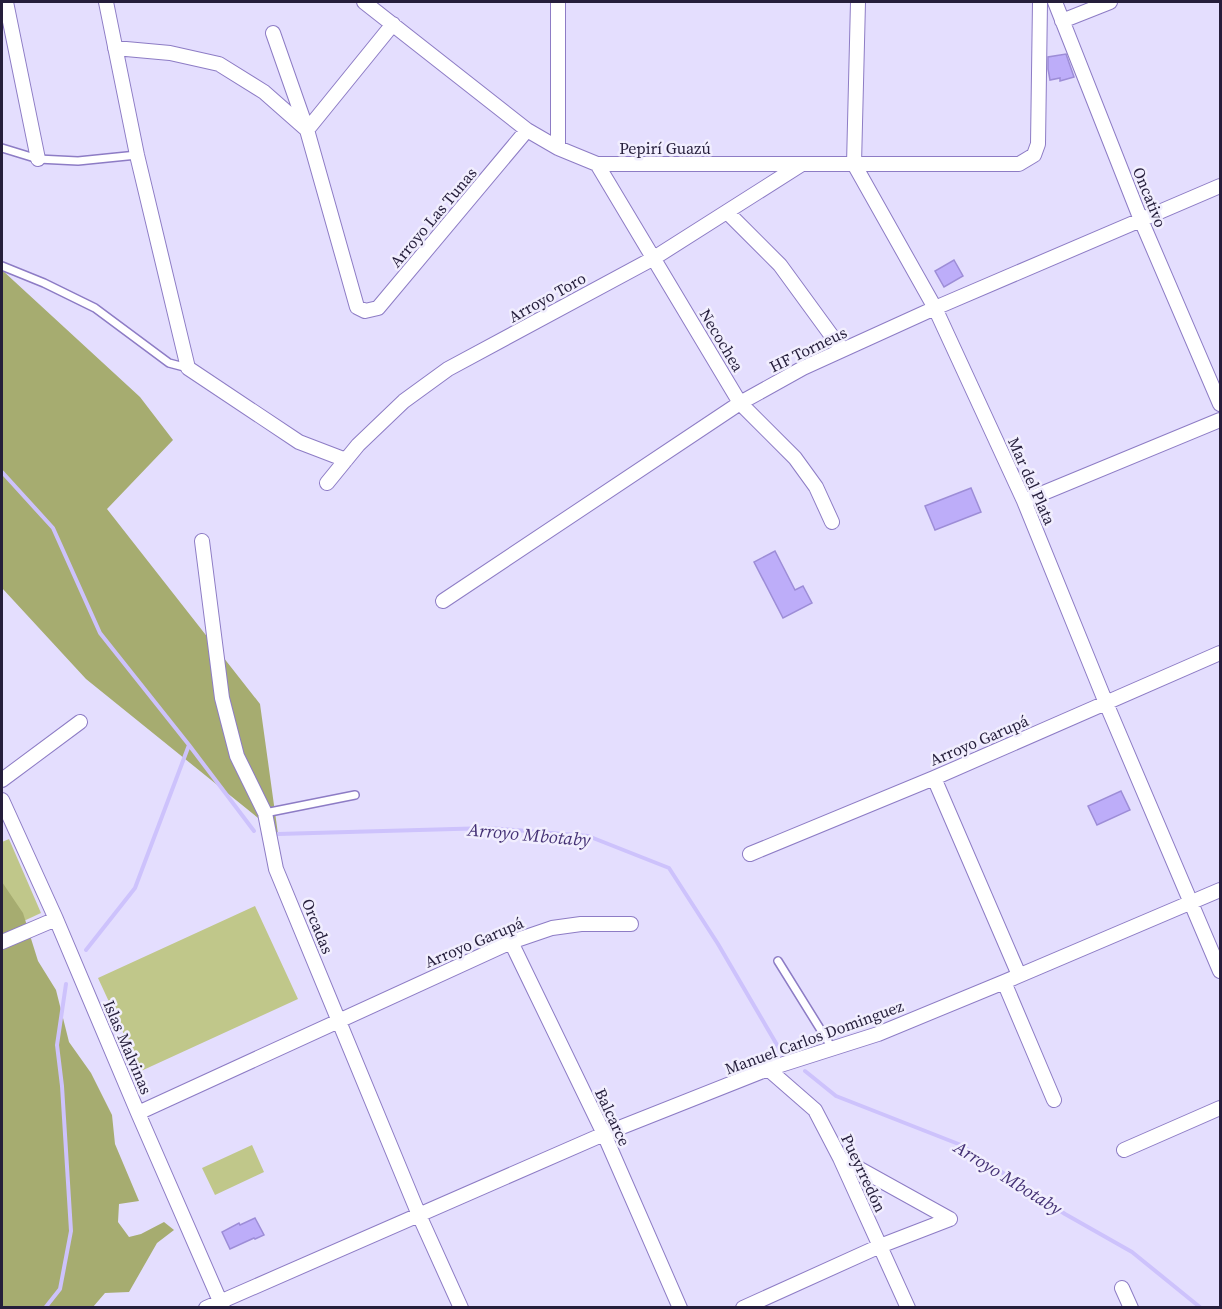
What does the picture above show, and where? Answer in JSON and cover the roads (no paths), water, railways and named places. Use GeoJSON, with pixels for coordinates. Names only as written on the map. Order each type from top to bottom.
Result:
{"type":"FeatureCollection","features":[{"type":"Feature","properties":{"kind":"street"},"geometry":{"type":"LineString","coordinates":[[6,2],[38,159]]}},
{"type":"Feature","properties":{"kind":"street"},"geometry":{"type":"LineString","coordinates":[[106,2],[137,155],[188,368],[299,442],[346,460]]}},
{"type":"Feature","properties":{"kind":"street","name":"Pepirí Guazú"},"geometry":{"type":"LineString","coordinates":[[364,2],[527,130],[558,148],[597,164],[1019,164],[1034,155],[1038,144],[1040,2]]}},
{"type":"Feature","properties":{"kind":"street"},"geometry":{"type":"LineString","coordinates":[[558,2],[558,148]]}},
{"type":"Feature","properties":{"kind":"street"},"geometry":{"type":"LineString","coordinates":[[854,164],[858,2]]}},
{"type":"Feature","properties":{"kind":"street","name":"Oncativo"},"geometry":{"type":"LineString","coordinates":[[1055,2],[1141,220],[1221,404]]}},
{"type":"Feature","properties":{"kind":"street"},"geometry":{"type":"LineString","coordinates":[[1062,21],[1110,2]]}},
{"type":"Feature","properties":{"kind":"street"},"geometry":{"type":"LineString","coordinates":[[307,130],[393,24]]}},
{"type":"Feature","properties":{"kind":"street"},"geometry":{"type":"LineString","coordinates":[[273,33],[307,130]]}},
{"type":"Feature","properties":{"kind":"street"},"geometry":{"type":"LineString","coordinates":[[115,48],[170,52],[219,64],[264,92],[307,130]]}},
{"type":"Feature","properties":{"kind":"street","name":"Arroyo Las Tunas"},"geometry":{"type":"LineString","coordinates":[[307,130],[357,307],[365,311],[378,308],[527,130]]}},
{"type":"Feature","properties":{"kind":"street","name":"Necochea"},"geometry":{"type":"LineString","coordinates":[[597,164],[740,403],[795,458],[816,487],[832,522]]}},
{"type":"Feature","properties":{"kind":"street","name":"Arroyo Toro"},"geometry":{"type":"LineString","coordinates":[[327,483],[358,445],[404,401],[448,369],[654,258],[803,164]]}},
{"type":"Feature","properties":{"kind":"street","name":"Mar del Plata"},"geometry":{"type":"LineString","coordinates":[[854,164],[935,308],[1024,501],[1106,704],[1221,971]]}},
{"type":"Feature","properties":{"kind":"street","name":"HF Torneus"},"geometry":{"type":"LineString","coordinates":[[443,601],[740,403],[803,368],[935,308],[1221,186]]}},
{"type":"Feature","properties":{"kind":"street"},"geometry":{"type":"LineString","coordinates":[[727,212],[780,265],[842,350]]}},
{"type":"Feature","properties":{"kind":"street"},"geometry":{"type":"LineString","coordinates":[[1024,501],[1221,420]]}},
{"type":"Feature","properties":{"kind":"street","name":"Orcadas"},"geometry":{"type":"LineString","coordinates":[[202,541],[222,698],[237,756],[265,813],[276,869],[418,1215],[461,1308]]}},
{"type":"Feature","properties":{"kind":"street","name":"Arroyo Garupá"},"geometry":{"type":"LineString","coordinates":[[750,854],[934,778],[1221,653]]}},
{"type":"Feature","properties":{"kind":"street"},"geometry":{"type":"LineString","coordinates":[[2,780],[80,722]]}},
{"type":"Feature","properties":{"kind":"street"},"geometry":{"type":"LineString","coordinates":[[934,778],[1019,975]]}},
{"type":"Feature","properties":{"kind":"street","name":"Islas Malvinas"},"geometry":{"type":"LineString","coordinates":[[2,800],[56,918],[222,1304]]}},
{"type":"Feature","properties":{"kind":"street","name":"Manuel Carlos Dominguez"},"geometry":{"type":"LineString","coordinates":[[206,1308],[222,1304],[604,1134],[768,1069],[878,1034],[1221,890]]}},
{"type":"Feature","properties":{"kind":"street"},"geometry":{"type":"LineString","coordinates":[[2,942],[56,918]]}},
{"type":"Feature","properties":{"kind":"street","name":"Arroyo Garupá"},"geometry":{"type":"LineString","coordinates":[[138,1113],[511,942],[552,928],[581,924],[631,924]]}},
{"type":"Feature","properties":{"kind":"street","name":"Balcarce"},"geometry":{"type":"LineString","coordinates":[[511,942],[604,1134],[680,1308]]}},
{"type":"Feature","properties":{"kind":"street"},"geometry":{"type":"LineString","coordinates":[[1004,982],[1054,1101]]}},
{"type":"Feature","properties":{"kind":"street","name":"Pueyrredón"},"geometry":{"type":"LineString","coordinates":[[768,1069],[816,1110],[908,1308]]}},
{"type":"Feature","properties":{"kind":"street"},"geometry":{"type":"LineString","coordinates":[[1124,1149],[1221,1108]]}},
{"type":"Feature","properties":{"kind":"street"},"geometry":{"type":"LineString","coordinates":[[743,1308],[880,1246],[950,1219],[840,1158]]}},
{"type":"Feature","properties":{"kind":"street"},"geometry":{"type":"LineString","coordinates":[[1122,1288],[1131,1308]]}},
{"type":"Feature","properties":{"kind":"lane"},"geometry":{"type":"LineString","coordinates":[[2,148],[38,159],[78,160],[137,155]]}},
{"type":"Feature","properties":{"kind":"lane"},"geometry":{"type":"LineString","coordinates":[[2,266],[95,308],[169,363],[188,368]]}},
{"type":"Feature","properties":{"kind":"lane"},"geometry":{"type":"LineString","coordinates":[[265,813],[355,795]]}},
{"type":"Feature","properties":{"kind":"lane"},"geometry":{"type":"LineString","coordinates":[[778,961],[832,1048]]}},
{"type":"Feature","properties":{"kind":"waterway","name":"Arroyo Mbotaby"},"geometry":{"type":"LineString","coordinates":[[2,472],[53,528],[100,633],[254,831]]}},
{"type":"Feature","properties":{"kind":"waterway"},"geometry":{"type":"LineString","coordinates":[[86,950],[135,888],[189,745]]}},
{"type":"Feature","properties":{"kind":"waterway","name":"Arroyo Mbotaby"},"geometry":{"type":"LineString","coordinates":[[278,834],[489,828],[588,836],[669,868],[718,944],[780,1050]]}},
{"type":"Feature","properties":{"kind":"waterway"},"geometry":{"type":"LineString","coordinates":[[45,1308],[60,1289],[71,1231],[62,1086],[57,1045],[66,984]]}},
{"type":"Feature","properties":{"kind":"waterway","name":"Arroyo Mbotaby"},"geometry":{"type":"LineString","coordinates":[[805,1071],[836,1096],[961,1145],[1065,1214],[1132,1252],[1201,1308]]}}]}
